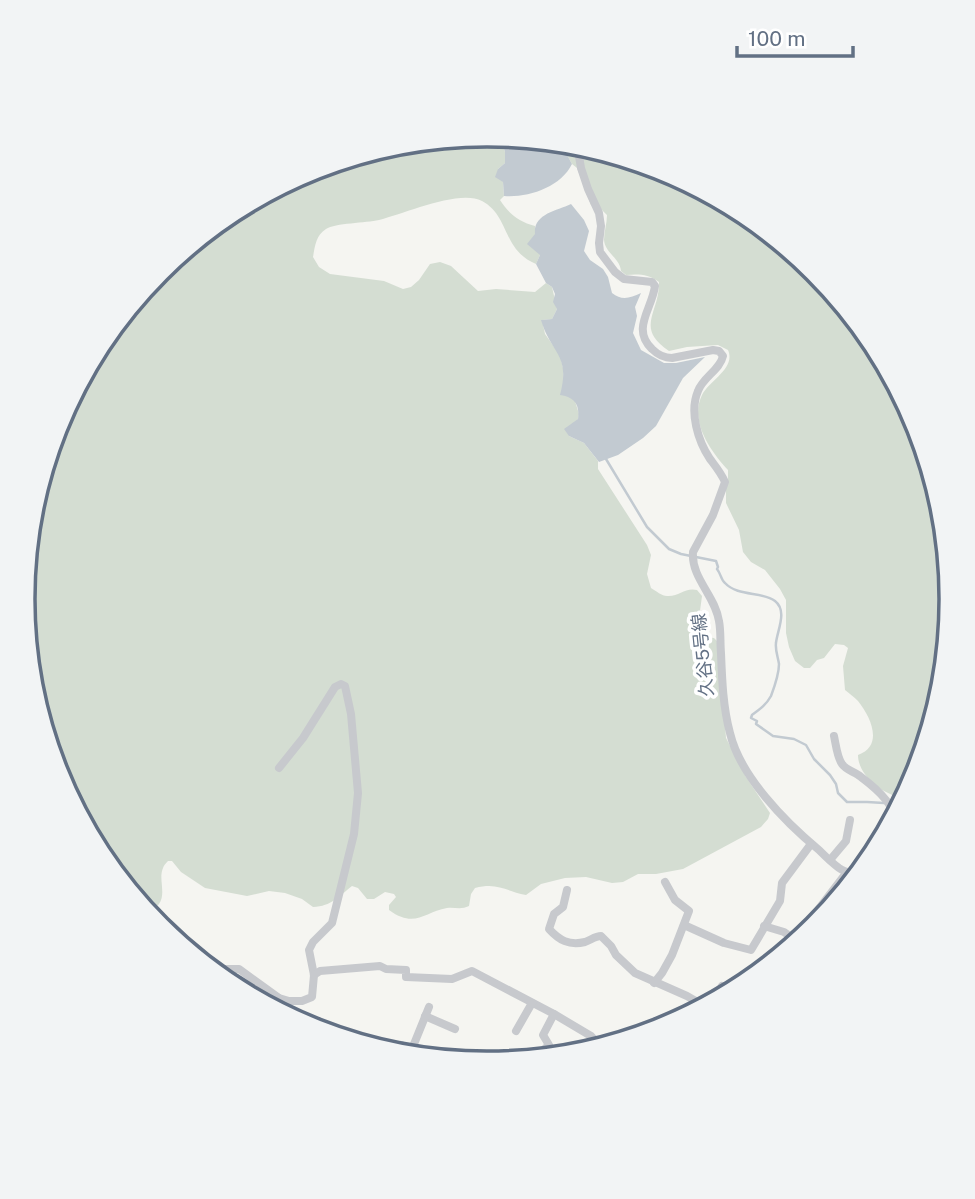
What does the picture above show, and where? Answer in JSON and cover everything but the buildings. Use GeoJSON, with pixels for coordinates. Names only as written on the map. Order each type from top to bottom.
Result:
{"type":"FeatureCollection","features":[{"type":"Feature","properties":{"kind":"street","name":"久谷5号線"},"geometry":{"type":"LineString","coordinates":[[579,157],[587,189],[599,213],[600,252],[624,279],[652,282],[655,286],[644,320],[643,339],[651,349],[665,358],[713,350],[719,351],[723,356],[718,367],[698,390],[694,411],[698,433],[725,482],[713,515],[692,556],[694,569],[710,595],[719,621],[725,707],[730,735],[738,754],[782,817],[847,872]]}},
{"type":"Feature","properties":{"kind":"street"},"geometry":{"type":"LineString","coordinates":[[227,969],[239,970],[279,998],[289,1001],[309,999],[314,993],[309,950],[313,942],[332,923],[354,834],[358,793],[351,714],[345,686],[341,684],[335,687],[303,738],[279,768]]}},
{"type":"Feature","properties":{"kind":"street"},"geometry":{"type":"LineString","coordinates":[[834,736],[844,767],[862,777],[890,806]]}},
{"type":"Feature","properties":{"kind":"street"},"geometry":{"type":"LineString","coordinates":[[830,860],[846,841],[850,820]]}},
{"type":"Feature","properties":{"kind":"street"},"geometry":{"type":"LineString","coordinates":[[684,925],[724,943],[751,950],[780,901],[782,883],[811,844]]}},
{"type":"Feature","properties":{"kind":"street"},"geometry":{"type":"LineString","coordinates":[[827,899],[847,872]]}},
{"type":"Feature","properties":{"kind":"street"},"geometry":{"type":"LineString","coordinates":[[654,983],[672,955],[688,911],[674,900],[665,882]]}},
{"type":"Feature","properties":{"kind":"street"},"geometry":{"type":"LineString","coordinates":[[567,890],[563,907],[554,914],[550,931],[567,943],[601,936],[625,964],[641,977],[696,1000]]}},
{"type":"Feature","properties":{"kind":"street"},"geometry":{"type":"LineString","coordinates":[[764,926],[784,932],[789,937]]}},
{"type":"Feature","properties":{"kind":"street"},"geometry":{"type":"LineString","coordinates":[[314,975],[320,971],[380,966],[406,970],[406,977],[452,979],[472,971],[554,1014],[595,1039]]}},
{"type":"Feature","properties":{"kind":"street"},"geometry":{"type":"LineString","coordinates":[[516,1031],[531,1003]]}},
{"type":"Feature","properties":{"kind":"street"},"geometry":{"type":"LineString","coordinates":[[413,1045],[427,1011],[455,1029]]}},
{"type":"Feature","properties":{"kind":"street"},"geometry":{"type":"LineString","coordinates":[[545,1048],[549,1045],[543,1035],[554,1014]]}},
{"type":"Feature","properties":{"kind":"shaded area"},"geometry":{"type":"Polygon","coordinates":[[[504,148],[505,163],[498,169],[504,196],[500,200],[515,217],[535,226],[540,255],[536,264],[517,250],[491,207],[472,198],[446,200],[379,220],[330,227],[318,238],[313,257],[319,267],[330,274],[384,281],[403,289],[411,287],[419,280],[430,264],[440,262],[451,266],[478,291],[496,289],[535,292],[546,283],[552,287],[557,309],[552,319],[542,320],[545,334],[560,355],[564,381],[579,414],[569,436],[584,443],[598,461],[598,469],[647,545],[651,555],[647,574],[651,588],[665,596],[693,589],[702,596],[697,633],[702,637],[714,638],[719,643],[726,738],[746,777],[770,813],[768,819],[761,827],[683,869],[638,874],[623,882],[612,883],[586,877],[565,878],[541,884],[526,895],[483,886],[475,888],[469,906],[447,908],[413,919],[398,916],[389,910],[389,905],[396,897],[394,894],[385,892],[374,899],[367,899],[358,888],[352,886],[330,903],[313,907],[302,899],[285,893],[269,891],[247,896],[205,888],[181,872],[172,861],[168,861],[162,871],[159,904],[155,906],[147,898],[111,851],[82,800],[59,745],[44,688],[36,629],[36,570],[50,482],[69,426],[111,348],[147,301],[189,259],[236,223],[314,181],[370,162],[428,151],[504,148]]]}},
{"type":"Feature","properties":{"kind":"shaded area"},"geometry":{"type":"Polygon","coordinates":[[[504,148],[567,154],[572,164],[552,185],[533,193],[504,196],[503,182],[495,177],[498,169],[505,163],[504,148]]]}},
{"type":"Feature","properties":{"kind":"shaded area"},"geometry":{"type":"Polygon","coordinates":[[[567,154],[633,171],[688,194],[739,223],[786,259],[828,301],[864,348],[893,399],[906,426],[925,482],[936,540],[940,600],[936,659],[925,717],[906,773],[895,796],[874,784],[859,763],[858,755],[871,745],[873,731],[863,708],[845,690],[843,666],[848,648],[835,644],[824,658],[817,660],[810,668],[804,668],[795,661],[786,633],[786,600],[765,570],[751,562],[743,552],[739,530],[726,503],[728,470],[704,436],[698,415],[702,395],[728,363],[728,350],[718,345],[669,351],[659,343],[653,335],[651,319],[659,282],[647,276],[626,275],[621,271],[618,262],[605,245],[607,215],[591,205],[577,168],[567,154]]]}},
{"type":"Feature","properties":{"kind":"shaded area"},"geometry":{"type":"Polygon","coordinates":[[[571,204],[589,231],[584,251],[590,260],[603,269],[612,293],[626,298],[641,293],[635,307],[637,316],[633,333],[641,350],[664,363],[705,357],[683,378],[656,426],[618,455],[599,462],[584,443],[569,436],[564,429],[578,419],[578,409],[569,397],[560,395],[563,381],[561,362],[541,320],[552,319],[557,309],[553,302],[555,294],[536,264],[540,255],[527,244],[542,218],[571,204]]]}},
{"type":"Feature","properties":{"kind":"waterway"},"geometry":{"type":"LineString","coordinates":[[606,459],[647,527],[669,549],[716,561],[717,569],[730,587],[770,598],[779,605],[781,616],[776,646],[779,664],[777,676],[769,699],[751,718],[773,736],[794,739],[806,745],[847,802],[884,803]]}}]}
